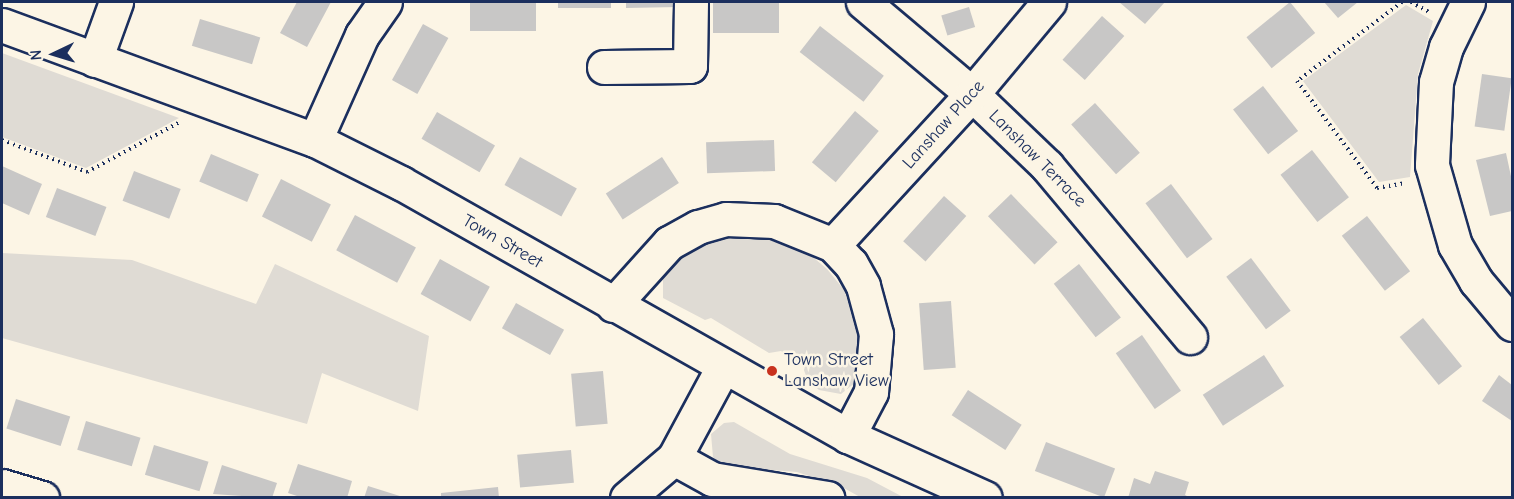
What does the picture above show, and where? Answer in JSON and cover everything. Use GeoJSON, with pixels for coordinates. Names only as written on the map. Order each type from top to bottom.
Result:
{"type":"FeatureCollection","features":[{"type":"Feature","properties":{"kind":"street"},"geometry":{"type":"LineString","coordinates":[[95,60],[116,2]]}},
{"type":"Feature","properties":{"kind":"street"},"geometry":{"type":"LineString","coordinates":[[315,140],[362,35],[385,2]]}},
{"type":"Feature","properties":{"kind":"street"},"geometry":{"type":"LineString","coordinates":[[604,67],[690,66],[691,2]]}},
{"type":"Feature","properties":{"kind":"street","name":"Lanshaw Terrace"},"geometry":{"type":"LineString","coordinates":[[863,2],[972,94],[1078,200],[1190,337]]}},
{"type":"Feature","properties":{"kind":"street","name":"Lanshaw Place"},"geometry":{"type":"LineString","coordinates":[[833,245],[972,94],[1049,2]]}},
{"type":"Feature","properties":{"kind":"street"},"geometry":{"type":"LineString","coordinates":[[1468,2],[1446,47],[1436,82],[1432,165],[1455,245],[1476,281],[1512,324]]}},
{"type":"Feature","properties":{"kind":"street","name":"Town Street"},"geometry":{"type":"LineString","coordinates":[[2,25],[315,140],[401,183],[723,368],[848,436],[985,498]]}},
{"type":"Feature","properties":{"kind":"street"},"geometry":{"type":"LineString","coordinates":[[613,305],[669,243],[698,227],[726,219],[774,221],[833,245],[852,264],[863,286],[876,334],[872,392],[848,436]]}},
{"type":"Feature","properties":{"kind":"street"},"geometry":{"type":"LineString","coordinates":[[627,498],[674,458],[723,368]]}},
{"type":"Feature","properties":{"kind":"street"},"geometry":{"type":"LineString","coordinates":[[674,458],[712,478],[827,498]]}},
{"type":"Feature","properties":{"kind":"street"},"geometry":{"type":"LineString","coordinates":[[2,486],[42,498]]}},
{"type":"Feature","properties":{"kind":"path"},"geometry":{"type":"LineString","coordinates":[[1402,2],[1297,81],[1377,188],[1436,179]]}},
{"type":"Feature","properties":{"kind":"path"},"geometry":{"type":"LineString","coordinates":[[2,140],[87,172],[184,120],[194,96]]}},
{"type":"Feature","properties":{"kind":"shaded area"},"geometry":{"type":"Polygon","coordinates":[[[1406,5],[1433,21],[1418,74],[1410,177],[1379,182],[1303,81],[1406,5]]]}},
{"type":"Feature","properties":{"kind":"shaded area"},"geometry":{"type":"Polygon","coordinates":[[[2,53],[179,118],[86,168],[2,137],[2,53]]]}},
{"type":"Feature","properties":{"kind":"shaded area"},"geometry":{"type":"Polygon","coordinates":[[[757,235],[808,253],[827,269],[845,291],[858,324],[860,353],[856,382],[841,394],[819,390],[808,381],[802,365],[781,351],[769,353],[711,318],[705,320],[663,298],[663,273],[674,260],[714,238],[757,235]]]}},
{"type":"Feature","properties":{"kind":"shaded area"},"geometry":{"type":"Polygon","coordinates":[[[2,253],[132,260],[256,304],[275,264],[429,336],[418,411],[322,373],[307,424],[2,338],[2,253]]]}},
{"type":"Feature","properties":{"kind":"shaded area"},"geometry":{"type":"Polygon","coordinates":[[[734,422],[790,454],[867,478],[903,497],[860,497],[842,487],[797,472],[723,466],[713,457],[711,434],[724,423],[734,422]]]}},
{"type":"Feature","properties":{"kind":"building"},"geometry":{"type":"Polygon","coordinates":[[[297,2],[331,2],[307,47],[280,33],[297,2]]]}},
{"type":"Feature","properties":{"kind":"building"},"geometry":{"type":"Polygon","coordinates":[[[470,2],[536,2],[536,31],[470,31],[470,2]]]}},
{"type":"Feature","properties":{"kind":"building"},"geometry":{"type":"Polygon","coordinates":[[[558,2],[611,2],[611,8],[558,8],[558,2]]]}},
{"type":"Feature","properties":{"kind":"building"},"geometry":{"type":"Polygon","coordinates":[[[626,2],[679,2],[679,7],[626,8],[626,2]]]}},
{"type":"Feature","properties":{"kind":"building"},"geometry":{"type":"Polygon","coordinates":[[[713,2],[779,2],[779,33],[713,33],[713,2]]]}},
{"type":"Feature","properties":{"kind":"building"},"geometry":{"type":"Polygon","coordinates":[[[1119,2],[1165,2],[1145,24],[1119,2]]]}},
{"type":"Feature","properties":{"kind":"building"},"geometry":{"type":"Polygon","coordinates":[[[1290,2],[1315,33],[1272,68],[1246,37],[1290,2]]]}},
{"type":"Feature","properties":{"kind":"building"},"geometry":{"type":"Polygon","coordinates":[[[1324,2],[1358,2],[1338,18],[1324,2]]]}},
{"type":"Feature","properties":{"kind":"building"},"geometry":{"type":"Polygon","coordinates":[[[969,7],[975,27],[947,36],[941,15],[969,7]]]}},
{"type":"Feature","properties":{"kind":"building"},"geometry":{"type":"Polygon","coordinates":[[[1102,16],[1124,36],[1085,80],[1063,60],[1102,16]]]}},
{"type":"Feature","properties":{"kind":"building"},"geometry":{"type":"Polygon","coordinates":[[[200,19],[260,37],[252,64],[192,46],[200,19]]]}},
{"type":"Feature","properties":{"kind":"building"},"geometry":{"type":"Polygon","coordinates":[[[423,24],[448,38],[417,94],[392,80],[423,24]]]}},
{"type":"Feature","properties":{"kind":"building"},"geometry":{"type":"Polygon","coordinates":[[[820,26],[884,76],[864,102],[800,52],[820,26]]]}},
{"type":"Feature","properties":{"kind":"building"},"geometry":{"type":"Polygon","coordinates":[[[1482,74],[1512,78],[1504,131],[1475,126],[1482,74]]]}},
{"type":"Feature","properties":{"kind":"building"},"geometry":{"type":"Polygon","coordinates":[[[1263,86],[1298,131],[1268,154],[1233,109],[1263,86]]]}},
{"type":"Feature","properties":{"kind":"building"},"geometry":{"type":"Polygon","coordinates":[[[1095,103],[1140,153],[1116,174],[1071,124],[1095,103]]]}},
{"type":"Feature","properties":{"kind":"building"},"geometry":{"type":"Polygon","coordinates":[[[855,111],[879,131],[836,182],[812,162],[855,111]]]}},
{"type":"Feature","properties":{"kind":"building"},"geometry":{"type":"Polygon","coordinates":[[[437,112],[495,146],[480,172],[422,139],[437,112]]]}},
{"type":"Feature","properties":{"kind":"building"},"geometry":{"type":"Polygon","coordinates":[[[774,140],[775,171],[707,173],[706,142],[774,140]]]}},
{"type":"Feature","properties":{"kind":"building"},"geometry":{"type":"Polygon","coordinates":[[[1312,150],[1349,197],[1317,222],[1280,175],[1312,150]]]}},
{"type":"Feature","properties":{"kind":"building"},"geometry":{"type":"Polygon","coordinates":[[[1506,153],[1512,181],[1512,211],[1490,216],[1476,160],[1506,153]]]}},
{"type":"Feature","properties":{"kind":"building"},"geometry":{"type":"Polygon","coordinates":[[[211,154],[259,174],[247,202],[199,182],[211,154]]]}},
{"type":"Feature","properties":{"kind":"building"},"geometry":{"type":"Polygon","coordinates":[[[520,157],[577,189],[561,217],[504,185],[520,157]]]}},
{"type":"Feature","properties":{"kind":"building"},"geometry":{"type":"Polygon","coordinates":[[[662,157],[679,183],[623,219],[606,193],[662,157]]]}},
{"type":"Feature","properties":{"kind":"building"},"geometry":{"type":"Polygon","coordinates":[[[2,166],[42,184],[29,215],[2,203],[2,166]]]}},
{"type":"Feature","properties":{"kind":"building"},"geometry":{"type":"Polygon","coordinates":[[[134,171],[181,189],[169,219],[123,201],[134,171]]]}},
{"type":"Feature","properties":{"kind":"building"},"geometry":{"type":"Polygon","coordinates":[[[281,179],[331,204],[312,242],[262,216],[281,179]]]}},
{"type":"Feature","properties":{"kind":"building"},"geometry":{"type":"Polygon","coordinates":[[[1171,184],[1213,239],[1187,258],[1145,203],[1171,184]]]}},
{"type":"Feature","properties":{"kind":"building"},"geometry":{"type":"Polygon","coordinates":[[[57,188],[106,207],[95,236],[46,217],[57,188]]]}},
{"type":"Feature","properties":{"kind":"building"},"geometry":{"type":"Polygon","coordinates":[[[1011,194],[1058,242],[1035,264],[988,216],[1011,194]]]}},
{"type":"Feature","properties":{"kind":"building"},"geometry":{"type":"Polygon","coordinates":[[[944,196],[966,216],[925,261],[903,241],[944,196]]]}},
{"type":"Feature","properties":{"kind":"building"},"geometry":{"type":"Polygon","coordinates":[[[355,215],[416,247],[397,283],[336,250],[355,215]]]}},
{"type":"Feature","properties":{"kind":"building"},"geometry":{"type":"Polygon","coordinates":[[[1367,216],[1410,271],[1385,291],[1342,236],[1367,216]]]}},
{"type":"Feature","properties":{"kind":"building"},"geometry":{"type":"Polygon","coordinates":[[[1251,258],[1291,311],[1266,329],[1226,277],[1251,258]]]}},
{"type":"Feature","properties":{"kind":"building"},"geometry":{"type":"Polygon","coordinates":[[[440,259],[490,287],[470,322],[421,294],[440,259]]]}},
{"type":"Feature","properties":{"kind":"building"},"geometry":{"type":"Polygon","coordinates":[[[1079,264],[1121,318],[1096,337],[1054,284],[1079,264]]]}},
{"type":"Feature","properties":{"kind":"building"},"geometry":{"type":"Polygon","coordinates":[[[951,301],[956,368],[924,370],[919,303],[951,301]]]}},
{"type":"Feature","properties":{"kind":"building"},"geometry":{"type":"Polygon","coordinates":[[[516,303],[564,330],[550,355],[502,328],[516,303]]]}},
{"type":"Feature","properties":{"kind":"building"},"geometry":{"type":"Polygon","coordinates":[[[1423,318],[1462,366],[1439,385],[1400,337],[1423,318]]]}},
{"type":"Feature","properties":{"kind":"building"},"geometry":{"type":"Polygon","coordinates":[[[1142,335],[1181,391],[1155,409],[1116,353],[1142,335]]]}},
{"type":"Feature","properties":{"kind":"building"},"geometry":{"type":"Polygon","coordinates":[[[1264,355],[1284,386],[1223,426],[1203,395],[1264,355]]]}},
{"type":"Feature","properties":{"kind":"building"},"geometry":{"type":"Polygon","coordinates":[[[603,371],[608,424],[576,427],[571,374],[603,371]]]}},
{"type":"Feature","properties":{"kind":"building"},"geometry":{"type":"Polygon","coordinates":[[[1499,375],[1512,385],[1512,421],[1482,401],[1499,375]]]}},
{"type":"Feature","properties":{"kind":"building"},"geometry":{"type":"Polygon","coordinates":[[[968,390],[1022,425],[1005,450],[952,415],[968,390]]]}},
{"type":"Feature","properties":{"kind":"building"},"geometry":{"type":"Polygon","coordinates":[[[16,399],[70,417],[61,446],[6,428],[16,399]]]}},
{"type":"Feature","properties":{"kind":"building"},"geometry":{"type":"Polygon","coordinates":[[[86,421],[141,438],[132,466],[77,450],[86,421]]]}},
{"type":"Feature","properties":{"kind":"building"},"geometry":{"type":"Polygon","coordinates":[[[1046,442],[1115,469],[1104,497],[1035,471],[1046,442]]]}},
{"type":"Feature","properties":{"kind":"building"},"geometry":{"type":"Polygon","coordinates":[[[154,445],[209,462],[199,491],[145,475],[154,445]]]}},
{"type":"Feature","properties":{"kind":"building"},"geometry":{"type":"Polygon","coordinates":[[[571,450],[574,483],[520,488],[517,455],[571,450]]]}},
{"type":"Feature","properties":{"kind":"building"},"geometry":{"type":"Polygon","coordinates":[[[298,464],[352,481],[347,498],[303,498],[288,493],[298,464]]]}},
{"type":"Feature","properties":{"kind":"building"},"geometry":{"type":"Polygon","coordinates":[[[222,465],[277,483],[272,498],[213,494],[222,465]]]}},
{"type":"Feature","properties":{"kind":"building"},"geometry":{"type":"Polygon","coordinates":[[[1155,471],[1189,482],[1185,495],[1191,498],[1128,498],[1134,478],[1150,484],[1155,471]]]}},
{"type":"Feature","properties":{"kind":"building"},"geometry":{"type":"Polygon","coordinates":[[[368,486],[403,497],[403,498],[364,498],[368,486]]]}},
{"type":"Feature","properties":{"kind":"building"},"geometry":{"type":"Polygon","coordinates":[[[498,487],[499,498],[441,498],[441,493],[498,487]]]}},
{"type":"Feature","properties":{"kind":"place","name":"Town Street Lanshaw View"},"geometry":{"type":"Point","coordinates":[772,371]}}]}
